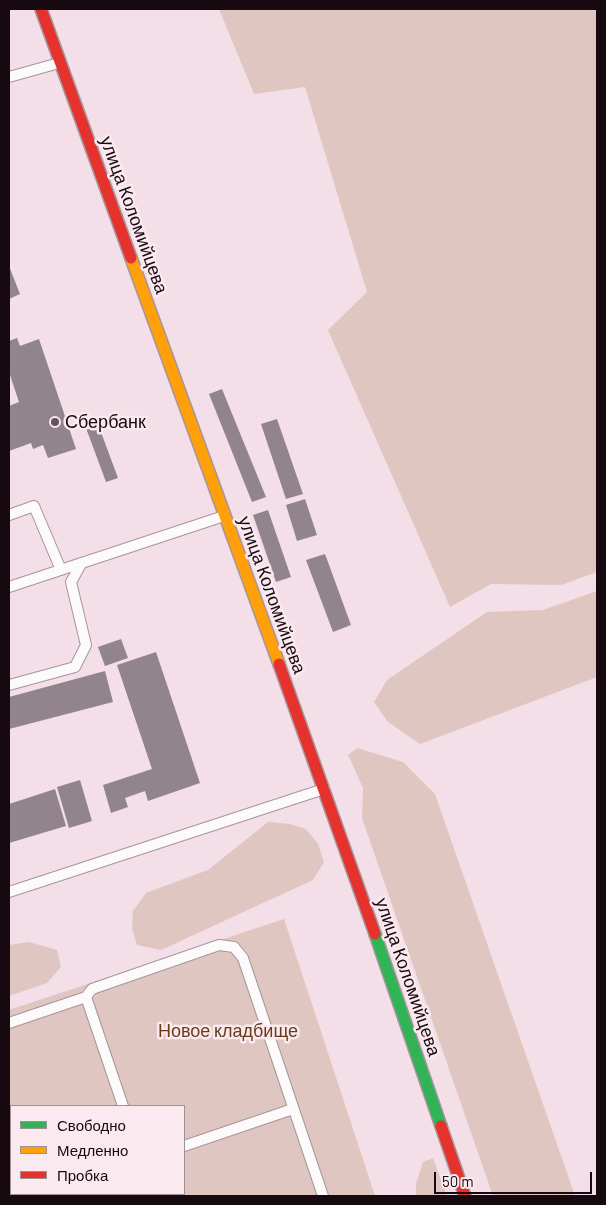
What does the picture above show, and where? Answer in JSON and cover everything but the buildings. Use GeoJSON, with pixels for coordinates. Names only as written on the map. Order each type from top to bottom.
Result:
{"type":"FeatureCollection","features":[{"type":"Feature","properties":{"kind":"street","name":"улица Коломийцева"},"geometry":{"type":"LineString","coordinates":[[41,9],[324,788],[465,1196]]}},
{"type":"Feature","properties":{"kind":"lane"},"geometry":{"type":"LineString","coordinates":[[9,77],[60,63]]}},
{"type":"Feature","properties":{"kind":"lane"},"geometry":{"type":"LineString","coordinates":[[9,515],[34,506],[61,570]]}},
{"type":"Feature","properties":{"kind":"lane"},"geometry":{"type":"LineString","coordinates":[[9,587],[225,516]]}},
{"type":"Feature","properties":{"kind":"lane"},"geometry":{"type":"LineString","coordinates":[[9,685],[75,667],[86,645],[71,582],[80,564]]}},
{"type":"Feature","properties":{"kind":"lane"},"geometry":{"type":"LineString","coordinates":[[9,892],[324,788]]}},
{"type":"Feature","properties":{"kind":"lane"},"geometry":{"type":"LineString","coordinates":[[9,1023],[86,997],[92,989],[219,945],[234,947],[243,958],[323,1196]]}},
{"type":"Feature","properties":{"kind":"lane"},"geometry":{"type":"LineString","coordinates":[[86,997],[123,1105]]}},
{"type":"Feature","properties":{"kind":"lane"},"geometry":{"type":"LineString","coordinates":[[185,1146],[294,1109]]}},
{"type":"Feature","properties":{"kind":"green space"},"geometry":{"type":"Polygon","coordinates":[[[219,9],[597,9],[597,572],[561,585],[491,584],[450,607],[328,330],[367,292],[305,87],[254,94],[219,9]]]}},
{"type":"Feature","properties":{"kind":"green space"},"geometry":{"type":"Polygon","coordinates":[[[597,591],[597,677],[420,744],[388,722],[374,702],[387,680],[487,612],[543,610],[597,591]]]}},
{"type":"Feature","properties":{"kind":"green space"},"geometry":{"type":"Polygon","coordinates":[[[357,748],[403,762],[435,794],[575,1196],[493,1196],[362,818],[363,788],[348,755],[357,748]]]}},
{"type":"Feature","properties":{"kind":"green space"},"geometry":{"type":"Polygon","coordinates":[[[268,822],[290,824],[306,829],[318,844],[324,862],[313,880],[161,950],[137,945],[132,928],[133,911],[146,893],[208,870],[268,822]]]}},
{"type":"Feature","properties":{"kind":"green space","name":"Новое кладбище"},"geometry":{"type":"Polygon","coordinates":[[[284,919],[375,1196],[9,1196],[9,1010],[284,919]]]}},
{"type":"Feature","properties":{"kind":"green space"},"geometry":{"type":"Polygon","coordinates":[[[29,942],[57,950],[61,967],[47,983],[9,996],[9,945],[29,942]]]}},
{"type":"Feature","properties":{"kind":"green space"},"geometry":{"type":"Polygon","coordinates":[[[433,1158],[447,1196],[416,1196],[416,1184],[423,1162],[433,1158]]]}},
{"type":"Feature","properties":{"kind":"traffic: fast"},"geometry":{"type":"LineString","coordinates":[[375,934],[441,1126]]}},
{"type":"Feature","properties":{"kind":"traffic: slow"},"geometry":{"type":"LineString","coordinates":[[131,258],[279,664]]}},
{"type":"Feature","properties":{"kind":"traffic: jam"},"geometry":{"type":"LineString","coordinates":[[41,9],[131,258]]}},
{"type":"Feature","properties":{"kind":"traffic: jam"},"geometry":{"type":"LineString","coordinates":[[279,664],[375,934]]}},
{"type":"Feature","properties":{"kind":"traffic: jam"},"geometry":{"type":"LineString","coordinates":[[441,1126],[465,1196]]}},
{"type":"Feature","properties":{"kind":"place","name":"Сбербанк"},"geometry":{"type":"Point","coordinates":[55,422]}}]}
